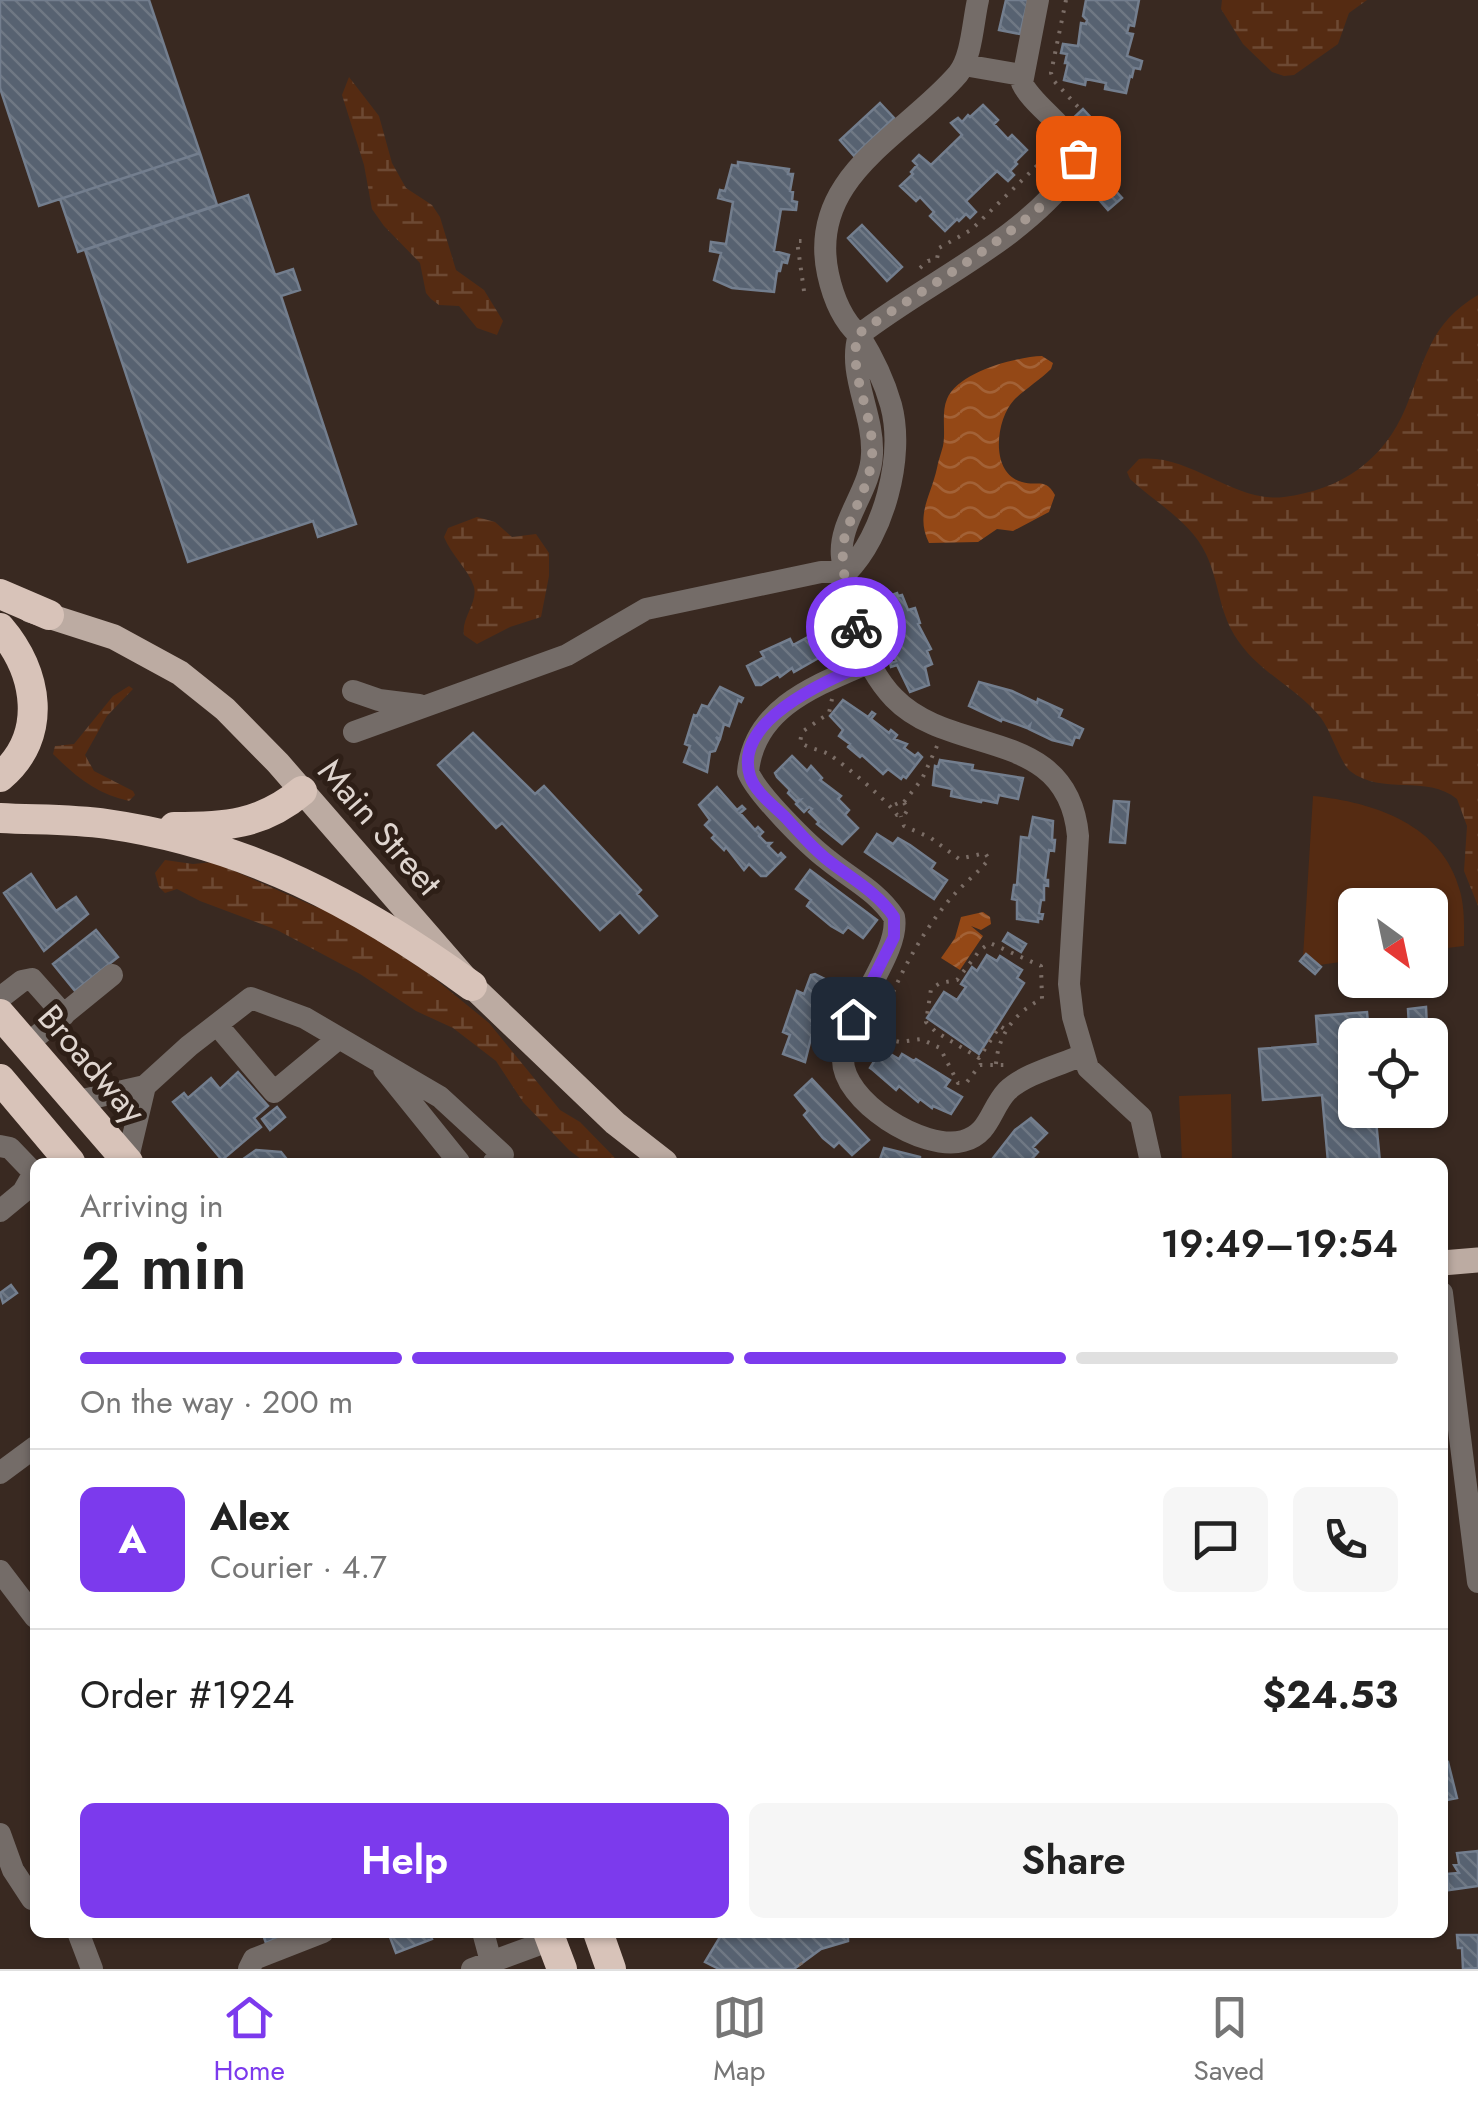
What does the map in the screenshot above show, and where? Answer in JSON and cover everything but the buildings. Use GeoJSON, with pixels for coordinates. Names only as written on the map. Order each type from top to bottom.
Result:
{"type":"FeatureCollection","features":[{"type":"Feature","properties":{"kind":"highway"},"geometry":{"type":"LineString","coordinates":[[0,594],[49,615]]}},
{"type":"Feature","properties":{"kind":"highway"},"geometry":{"type":"LineString","coordinates":[[0,628],[26,666],[34,706],[28,740],[14,764],[0,777]]}},
{"type":"Feature","properties":{"kind":"highway"},"geometry":{"type":"LineString","coordinates":[[0,818],[230,826],[266,816],[302,791]]}},
{"type":"Feature","properties":{"kind":"highway"},"geometry":{"type":"LineString","coordinates":[[106,824],[234,855],[303,882],[365,913],[472,986]]}},
{"type":"Feature","properties":{"kind":"highway","name":"Broadway"},"geometry":{"type":"LineString","coordinates":[[0,1014],[123,1158]]}},
{"type":"Feature","properties":{"kind":"highway"},"geometry":{"type":"LineString","coordinates":[[0,1079],[45,1158]]}},
{"type":"Feature","properties":{"kind":"highway"},"geometry":{"type":"LineString","coordinates":[[551,1938],[562,1969]]}},
{"type":"Feature","properties":{"kind":"highway"},"geometry":{"type":"LineString","coordinates":[[600,1938],[611,1969]]}},
{"type":"Feature","properties":{"kind":"main road","name":"Main Street"},"geometry":{"type":"LineString","coordinates":[[0,605],[49,615],[114,636],[190,680],[246,730],[472,986],[615,1123],[660,1158]]}},
{"type":"Feature","properties":{"kind":"main road"},"geometry":{"type":"LineString","coordinates":[[1448,1262],[1478,1260]]}},
{"type":"Feature","properties":{"kind":"street"},"geometry":{"type":"LineString","coordinates":[[354,732],[568,655],[654,606],[821,572],[846,572],[864,555],[888,496],[894,420],[870,354],[842,316],[830,281],[824,244],[833,208],[850,178],[964,65],[978,0]]}},
{"type":"Feature","properties":{"kind":"street"},"geometry":{"type":"LineString","coordinates":[[858,334],[998,242],[1072,174],[1078,158],[1073,142],[1024,89],[1022,75],[1038,0]]}},
{"type":"Feature","properties":{"kind":"street"},"geometry":{"type":"LineString","coordinates":[[964,65],[1022,75]]}},
{"type":"Feature","properties":{"kind":"street"},"geometry":{"type":"LineString","coordinates":[[846,572],[851,610],[870,662],[896,701],[917,716],[1011,749],[1035,762],[1055,779],[1073,806],[1078,836],[1069,984],[1082,1055],[1095,1076],[1142,1117],[1150,1158]]}},
{"type":"Feature","properties":{"kind":"street"},"geometry":{"type":"LineString","coordinates":[[870,662],[794,700],[767,722],[753,744],[748,772],[759,790],[824,857],[871,891],[894,917],[894,937],[853,1019],[842,1061],[850,1087],[872,1108],[900,1126],[944,1143],[962,1142],[988,1124],[1013,1087],[1082,1055]]}},
{"type":"Feature","properties":{"kind":"street"},"geometry":{"type":"LineString","coordinates":[[353,691],[391,703],[422,705]]}},
{"type":"Feature","properties":{"kind":"street"},"geometry":{"type":"LineString","coordinates":[[26,1045],[112,976]]}},
{"type":"Feature","properties":{"kind":"street"},"geometry":{"type":"LineString","coordinates":[[0,998],[22,981],[32,979],[64,1015]]}},
{"type":"Feature","properties":{"kind":"street"},"geometry":{"type":"LineString","coordinates":[[74,1102],[145,1086],[252,998],[305,1018],[440,1097],[503,1155],[499,1158]]}},
{"type":"Feature","properties":{"kind":"street"},"geometry":{"type":"LineString","coordinates":[[218,1026],[274,1092],[339,1038]]}},
{"type":"Feature","properties":{"kind":"street"},"geometry":{"type":"LineString","coordinates":[[375,1059],[456,1158]]}},
{"type":"Feature","properties":{"kind":"street"},"geometry":{"type":"LineString","coordinates":[[128,1158],[145,1086]]}},
{"type":"Feature","properties":{"kind":"street"},"geometry":{"type":"LineString","coordinates":[[0,1146],[35,1158]]}},
{"type":"Feature","properties":{"kind":"street"},"geometry":{"type":"LineString","coordinates":[[0,1211],[30,1184]]}},
{"type":"Feature","properties":{"kind":"street"},"geometry":{"type":"LineString","coordinates":[[1448,1336],[1474,1520],[1478,1582]]}},
{"type":"Feature","properties":{"kind":"street"},"geometry":{"type":"LineString","coordinates":[[0,1473],[30,1451]]}},
{"type":"Feature","properties":{"kind":"street"},"geometry":{"type":"LineString","coordinates":[[0,1572],[30,1611]]}},
{"type":"Feature","properties":{"kind":"street"},"geometry":{"type":"LineString","coordinates":[[0,1834],[13,1870],[30,1896]]}},
{"type":"Feature","properties":{"kind":"street"},"geometry":{"type":"LineString","coordinates":[[80,1938],[92,1969]]}},
{"type":"Feature","properties":{"kind":"street"},"geometry":{"type":"LineString","coordinates":[[252,1964],[310,1938]]}},
{"type":"Feature","properties":{"kind":"street"},"geometry":{"type":"LineString","coordinates":[[483,1938],[485,1967],[546,1938]]}},
{"type":"Feature","properties":{"kind":"path"},"geometry":{"type":"LineString","coordinates":[[919,270],[926,262],[937,259],[939,248],[971,230],[1043,164],[1060,142],[1066,120],[1079,108],[1051,73],[1066,0]]}},
{"type":"Feature","properties":{"kind":"path"},"geometry":{"type":"LineString","coordinates":[[804,290],[797,240],[824,244]]}},
{"type":"Feature","properties":{"kind":"path"},"geometry":{"type":"LineString","coordinates":[[845,673],[849,684],[833,697],[829,713],[798,739],[806,747],[833,757],[870,790],[894,805]]}},
{"type":"Feature","properties":{"kind":"path"},"geometry":{"type":"LineString","coordinates":[[904,802],[922,779],[946,728]]}},
{"type":"Feature","properties":{"kind":"path"},"geometry":{"type":"LineString","coordinates":[[878,1031],[914,954],[945,906],[989,858],[984,853],[959,859],[931,838],[906,827],[901,816],[893,811],[898,801],[904,802]]}},
{"type":"Feature","properties":{"kind":"path"},"geometry":{"type":"LineString","coordinates":[[901,816],[908,809],[904,802]]}},
{"type":"Feature","properties":{"kind":"path"},"geometry":{"type":"LineString","coordinates":[[996,1064],[1006,1030],[1028,1007],[1042,999],[1041,966],[990,943],[958,980],[940,982],[932,989],[926,1022],[979,1058],[1000,1026],[1006,1030]]}},
{"type":"Feature","properties":{"kind":"path"},"geometry":{"type":"LineString","coordinates":[[853,1019],[886,1039],[921,1039],[940,1048],[958,1083],[971,1078],[980,1065],[1008,1065]]}},
{"type":"Feature","properties":{"kind":"green space"},"geometry":{"type":"Polygon","coordinates":[[[1222,0],[1367,0],[1349,13],[1338,44],[1294,75],[1284,76],[1272,72],[1243,44],[1221,9],[1222,0]]]}},
{"type":"Feature","properties":{"kind":"green space"},"geometry":{"type":"Polygon","coordinates":[[[349,77],[379,116],[392,163],[406,188],[432,205],[440,217],[456,270],[484,290],[503,321],[497,335],[477,328],[459,306],[439,305],[431,299],[426,293],[420,263],[372,209],[364,165],[342,95],[349,77]]]}},
{"type":"Feature","properties":{"kind":"green space"},"geometry":{"type":"Polygon","coordinates":[[[1478,295],[1478,906],[1464,871],[1467,826],[1457,799],[1432,788],[1376,782],[1350,771],[1321,718],[1251,656],[1234,635],[1211,566],[1199,543],[1127,472],[1139,459],[1158,459],[1265,497],[1304,493],[1341,480],[1358,470],[1386,443],[1439,331],[1478,295]]]}},
{"type":"Feature","properties":{"kind":"green space"},"geometry":{"type":"Polygon","coordinates":[[[477,517],[495,522],[512,537],[536,534],[549,553],[549,576],[541,617],[477,644],[464,635],[474,587],[444,537],[448,528],[477,517]]]}},
{"type":"Feature","properties":{"kind":"green space"},"geometry":{"type":"Polygon","coordinates":[[[129,686],[133,689],[107,716],[85,755],[94,771],[133,791],[135,795],[129,801],[88,784],[53,754],[55,746],[74,744],[113,696],[129,686]]]}},
{"type":"Feature","properties":{"kind":"green space"},"geometry":{"type":"Polygon","coordinates":[[[1313,796],[1382,811],[1403,821],[1438,849],[1460,891],[1464,946],[1448,948],[1448,888],[1338,888],[1338,962],[1319,965],[1306,954],[1303,957],[1313,796]]]}},
{"type":"Feature","properties":{"kind":"green space"},"geometry":{"type":"Polygon","coordinates":[[[165,860],[214,862],[316,907],[335,911],[429,974],[489,1023],[560,1110],[580,1122],[615,1158],[580,1158],[569,1150],[523,1102],[496,1061],[453,1028],[416,1011],[360,974],[277,930],[177,889],[165,893],[155,873],[165,860]]]}},
{"type":"Feature","properties":{"kind":"green space"},"geometry":{"type":"Polygon","coordinates":[[[1231,1094],[1232,1158],[1182,1158],[1179,1096],[1231,1094]]]}},
{"type":"Feature","properties":{"kind":"water"},"geometry":{"type":"Polygon","coordinates":[[[1042,356],[1053,363],[1051,369],[1008,409],[999,445],[1004,468],[1011,477],[1051,489],[1055,495],[1049,512],[1013,531],[997,529],[978,542],[929,543],[924,514],[943,446],[944,410],[953,389],[975,374],[1003,363],[1042,356]]]}},
{"type":"Feature","properties":{"kind":"water"},"geometry":{"type":"Polygon","coordinates":[[[983,912],[990,917],[991,924],[981,930],[971,926],[983,936],[960,970],[941,958],[955,938],[961,917],[983,912]]]}},
{"type":"Feature","properties":{"kind":"way so far"},"geometry":{"type":"LineString","coordinates":[[856,627],[842,554],[850,520],[865,489],[872,455],[870,418],[853,353],[858,334],[1011,232],[1072,174],[1078,158]]}},
{"type":"Feature","properties":{"kind":"route"},"geometry":{"type":"LineString","coordinates":[[853,1019],[894,937],[894,917],[871,891],[824,857],[759,790],[748,772],[753,744],[778,711],[820,685],[870,662],[856,627]]}}]}
